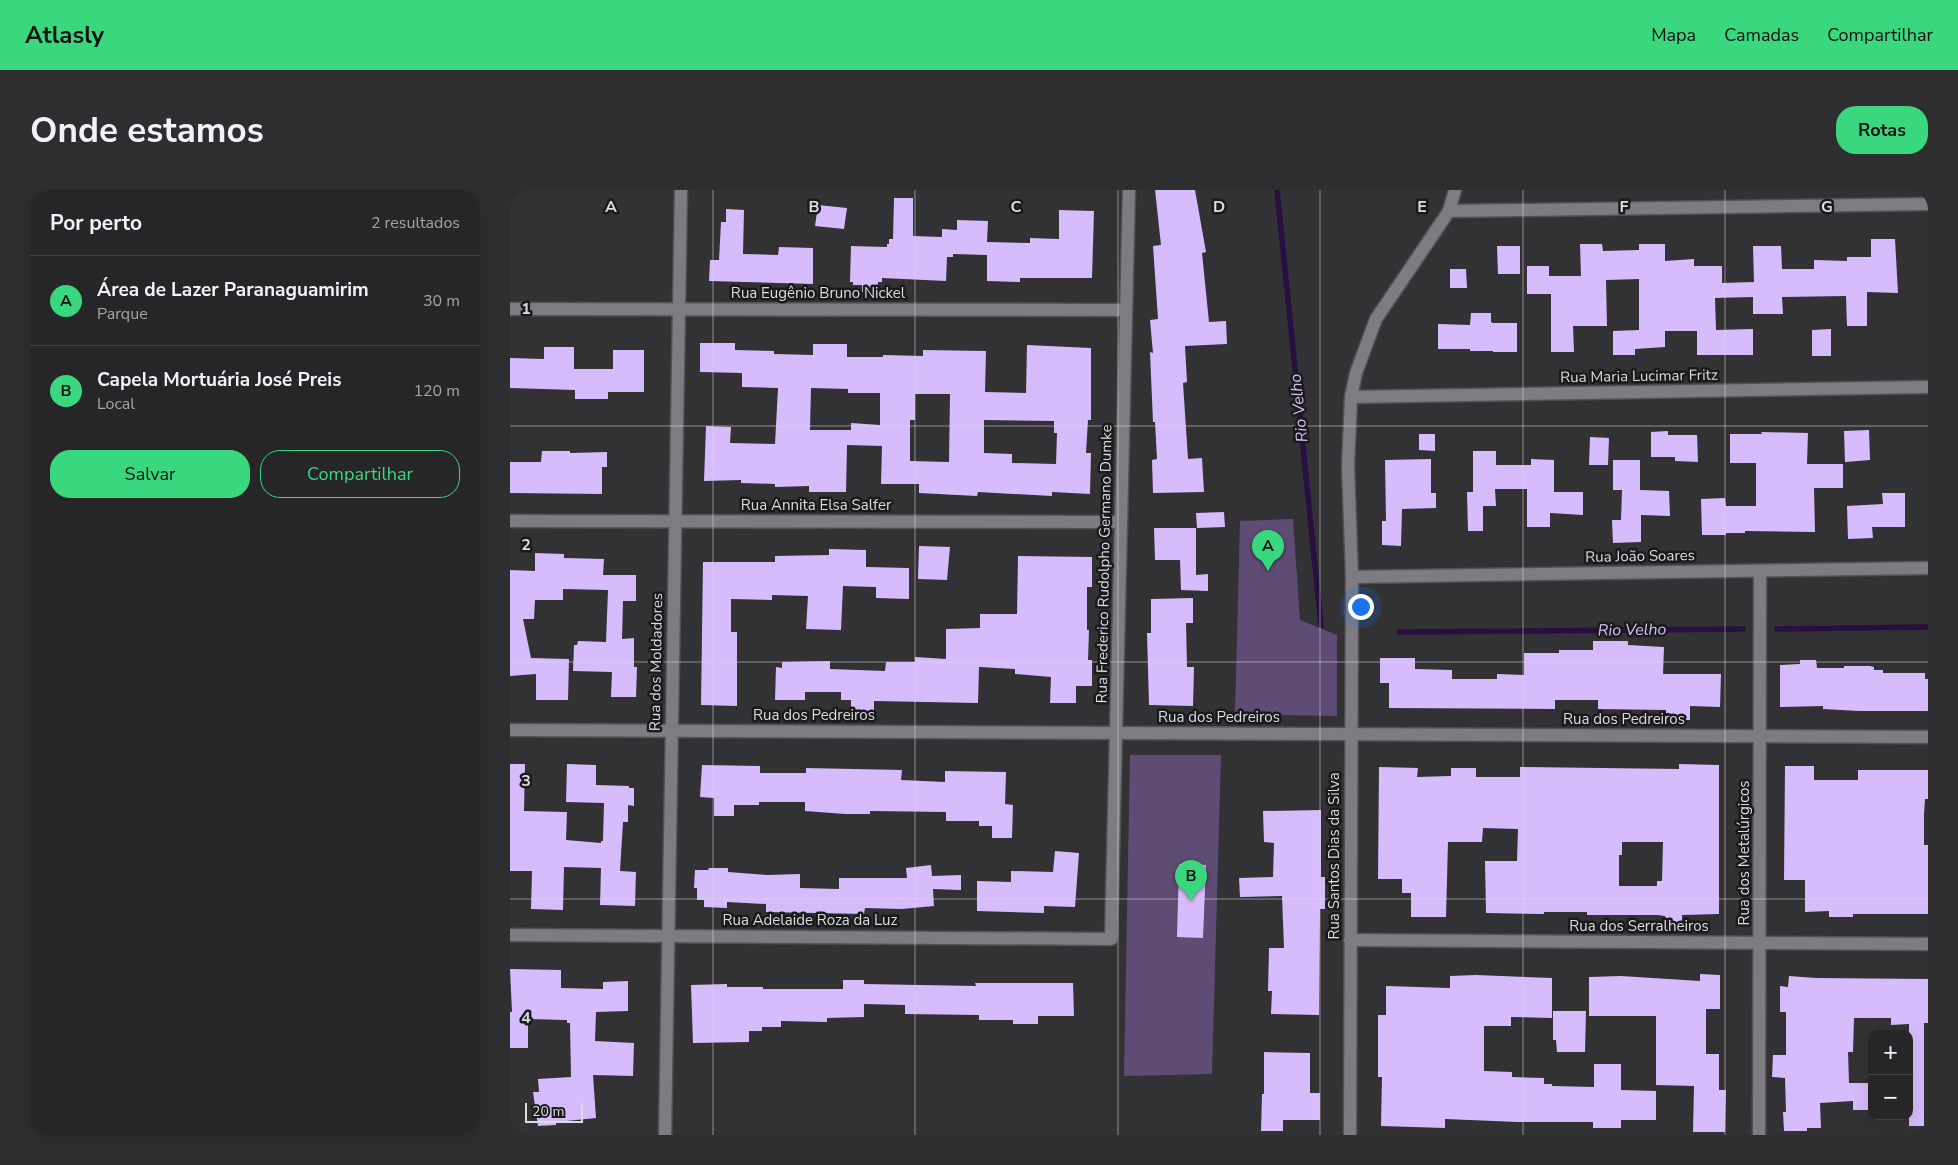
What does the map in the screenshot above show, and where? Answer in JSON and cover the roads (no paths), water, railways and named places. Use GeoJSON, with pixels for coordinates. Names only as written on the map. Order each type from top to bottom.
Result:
{"type":"FeatureCollection","features":[{"type":"Feature","properties":{"kind":"street","name":"Rua dos Moldadores"},"geometry":{"type":"LineString","coordinates":[[665,1135],[681,190]]}},
{"type":"Feature","properties":{"kind":"street","name":"Rua Frederico Rudolpho Germano Dumke"},"geometry":{"type":"LineString","coordinates":[[1111,939],[1130,190]]}},
{"type":"Feature","properties":{"kind":"street","name":"Rua Santos Dias da Silva"},"geometry":{"type":"LineString","coordinates":[[1350,1135],[1352,577],[1348,466],[1351,397],[1358,366],[1376,319],[1449,211],[1455,190]]}},
{"type":"Feature","properties":{"kind":"street"},"geometry":{"type":"LineString","coordinates":[[1449,211],[1928,204]]}},
{"type":"Feature","properties":{"kind":"street","name":"Rua Eugênio Bruno Nickel"},"geometry":{"type":"LineString","coordinates":[[510,309],[1126,310]]}},
{"type":"Feature","properties":{"kind":"street","name":"Rua Maria Lucimar Fritz"},"geometry":{"type":"LineString","coordinates":[[1351,397],[1928,387]]}},
{"type":"Feature","properties":{"kind":"street","name":"Rua Annita Elsa Salfer"},"geometry":{"type":"LineString","coordinates":[[510,521],[1121,522]]}},
{"type":"Feature","properties":{"kind":"street","name":"Rua João Soares"},"geometry":{"type":"LineString","coordinates":[[1352,577],[1928,568]]}},
{"type":"Feature","properties":{"kind":"street","name":"Rua dos Metalúrgicos"},"geometry":{"type":"LineString","coordinates":[[1759,1135],[1760,570]]}},
{"type":"Feature","properties":{"kind":"street","name":"Rua dos Pedreiros"},"geometry":{"type":"LineString","coordinates":[[510,730],[1928,737]]}},
{"type":"Feature","properties":{"kind":"street","name":"Rua Adelaide Roza da Luz"},"geometry":{"type":"LineString","coordinates":[[510,935],[1111,939]]}},
{"type":"Feature","properties":{"kind":"street","name":"Rua dos Serralheiros"},"geometry":{"type":"LineString","coordinates":[[1350,940],[1928,944]]}},
{"type":"Feature","properties":{"kind":"waterway","name":"Rio Velho"},"geometry":{"type":"LineString","coordinates":[[1277,190],[1321,625]]}},
{"type":"Feature","properties":{"kind":"waterway","name":"Rio Velho"},"geometry":{"type":"LineString","coordinates":[[1777,629],[1928,627]]}},
{"type":"Feature","properties":{"kind":"waterway","name":"Rio Velho"},"geometry":{"type":"LineString","coordinates":[[1400,632],[1743,629]]}},
{"type":"Feature","properties":{"kind":"place","name":"Área de Lazer Paranaguamirim"},"geometry":{"type":"Point","coordinates":[1268,571]}},
{"type":"Feature","properties":{"kind":"place","name":"Capela Mortuária José Preis"},"geometry":{"type":"Point","coordinates":[1191,901]}}]}
